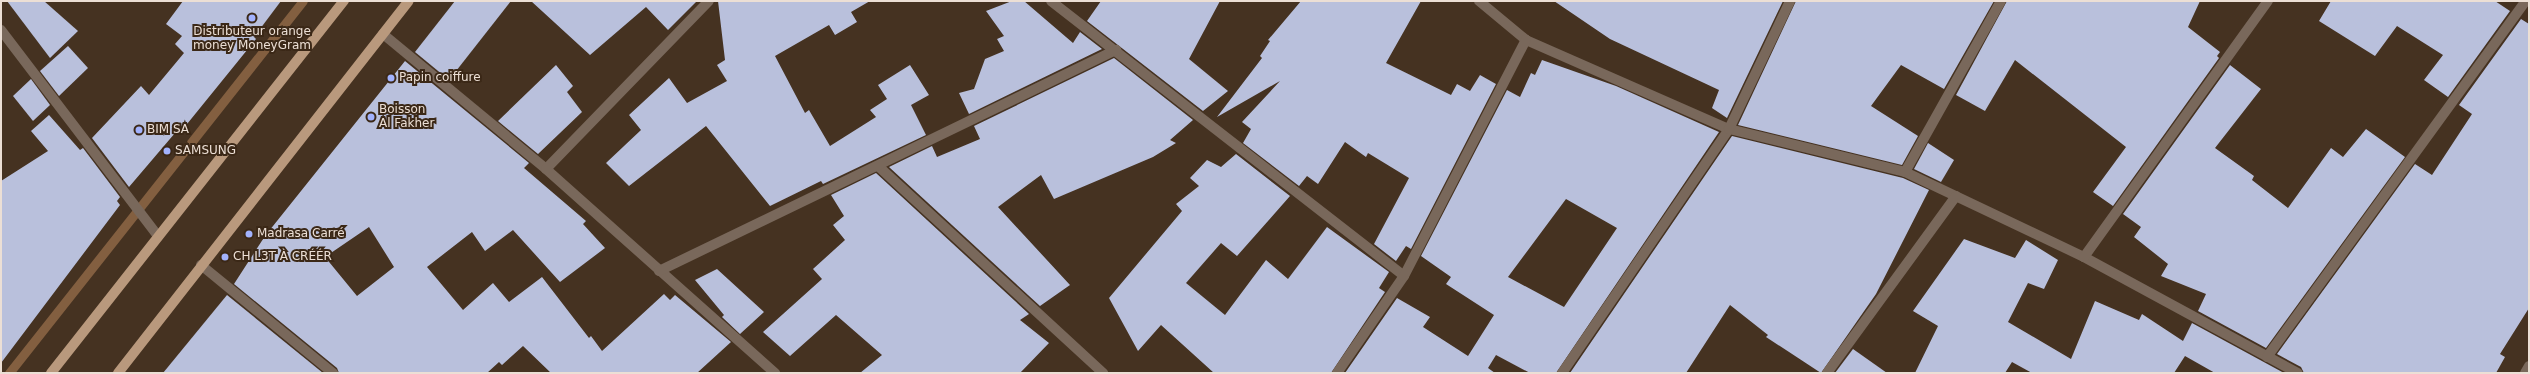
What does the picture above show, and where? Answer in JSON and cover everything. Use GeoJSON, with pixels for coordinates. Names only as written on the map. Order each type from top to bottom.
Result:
{"type":"FeatureCollection","features":[{"type":"Feature","properties":{"kind":"main road"},"geometry":{"type":"LineString","coordinates":[[51,373],[344,1]]}},
{"type":"Feature","properties":{"kind":"main road"},"geometry":{"type":"LineString","coordinates":[[118,373],[409,1]]}},
{"type":"Feature","properties":{"kind":"street"},"geometry":{"type":"LineString","coordinates":[[546,169],[710,1]]}},
{"type":"Feature","properties":{"kind":"street"},"geometry":{"type":"LineString","coordinates":[[1051,1],[1116,50],[1404,276]]}},
{"type":"Feature","properties":{"kind":"street"},"geometry":{"type":"LineString","coordinates":[[1479,1],[1526,40],[1729,129],[1905,172],[2084,257],[2298,373]]}},
{"type":"Feature","properties":{"kind":"street"},"geometry":{"type":"LineString","coordinates":[[1562,373],[1729,129],[1790,1]]}},
{"type":"Feature","properties":{"kind":"street"},"geometry":{"type":"LineString","coordinates":[[1905,172],[2001,1]]}},
{"type":"Feature","properties":{"kind":"street"},"geometry":{"type":"LineString","coordinates":[[2084,257],[2268,1]]}},
{"type":"Feature","properties":{"kind":"street"},"geometry":{"type":"LineString","coordinates":[[2267,357],[2526,1]]}},
{"type":"Feature","properties":{"kind":"street"},"geometry":{"type":"LineString","coordinates":[[1,30],[158,236]]}},
{"type":"Feature","properties":{"kind":"street"},"geometry":{"type":"LineString","coordinates":[[383,34],[546,169],[775,373]]}},
{"type":"Feature","properties":{"kind":"street"},"geometry":{"type":"LineString","coordinates":[[1336,373],[1404,276],[1526,40]]}},
{"type":"Feature","properties":{"kind":"street"},"geometry":{"type":"LineString","coordinates":[[659,271],[1116,50]]}},
{"type":"Feature","properties":{"kind":"street"},"geometry":{"type":"LineString","coordinates":[[878,166],[1103,373]]}},
{"type":"Feature","properties":{"kind":"street"},"geometry":{"type":"LineString","coordinates":[[1827,373],[1956,196]]}},
{"type":"Feature","properties":{"kind":"street"},"geometry":{"type":"LineString","coordinates":[[201,266],[333,373]]}},
{"type":"Feature","properties":{"kind":"street"},"geometry":{"type":"LineString","coordinates":[[2525,373],[2529,366]]}},
{"type":"Feature","properties":{"kind":"building"},"geometry":{"type":"Polygon","coordinates":[[[7,1],[44,1],[78,31],[50,58],[7,1]]]}},
{"type":"Feature","properties":{"kind":"building"},"geometry":{"type":"Polygon","coordinates":[[[183,1],[281,1],[254,37],[256,39],[183,129],[181,126],[129,187],[92,138],[141,86],[149,95],[184,53],[175,44],[182,36],[166,24],[183,1]]]}},
{"type":"Feature","properties":{"kind":"building"},"geometry":{"type":"Polygon","coordinates":[[[455,1],[511,1],[449,80],[415,52],[455,1]]]}},
{"type":"Feature","properties":{"kind":"building"},"geometry":{"type":"Polygon","coordinates":[[[531,1],[697,1],[668,30],[646,7],[590,55],[531,1]]]}},
{"type":"Feature","properties":{"kind":"building"},"geometry":{"type":"Polygon","coordinates":[[[718,1],[870,1],[851,12],[857,22],[835,35],[829,25],[775,56],[805,113],[809,110],[830,146],[876,117],[870,110],[887,99],[878,85],[910,65],[929,95],[911,105],[926,135],[823,184],[821,181],[770,206],[706,126],[629,186],[606,163],[641,130],[629,115],[669,78],[687,103],[727,81],[717,65],[725,60],[718,1]]]}},
{"type":"Feature","properties":{"kind":"building"},"geometry":{"type":"Polygon","coordinates":[[[1012,1],[1024,1],[1073,43],[1080,32],[1102,49],[969,114],[959,93],[974,89],[985,59],[1004,51],[997,39],[1004,36],[986,11],[1012,1]]]}},
{"type":"Feature","properties":{"kind":"building"},"geometry":{"type":"Polygon","coordinates":[[[1101,1],[1220,1],[1189,59],[1228,91],[1203,111],[1087,21],[1101,1]]]}},
{"type":"Feature","properties":{"kind":"building"},"geometry":{"type":"Polygon","coordinates":[[[1301,1],[1421,1],[1386,63],[1451,95],[1457,84],[1470,91],[1480,75],[1496,84],[1411,249],[1406,246],[1396,261],[1374,244],[1409,178],[1368,153],[1366,157],[1345,142],[1318,184],[1307,176],[1299,186],[1243,143],[1251,129],[1242,122],[1280,81],[1217,117],[1262,58],[1260,56],[1270,41],[1268,40],[1301,1]]]}},
{"type":"Feature","properties":{"kind":"building"},"geometry":{"type":"Polygon","coordinates":[[[1554,1],[1783,1],[1727,118],[1712,108],[1719,90],[1610,39],[1554,1]]]}},
{"type":"Feature","properties":{"kind":"building"},"geometry":{"type":"Polygon","coordinates":[[[1796,1],[1994,1],[1944,89],[1901,65],[1871,106],[1918,136],[1902,165],[1738,125],[1796,1]]]}},
{"type":"Feature","properties":{"kind":"building"},"geometry":{"type":"Polygon","coordinates":[[[2007,1],[2200,1],[2188,27],[2220,52],[2217,56],[2219,58],[2113,206],[2093,192],[2126,147],[2015,60],[1985,111],[1956,95],[2007,1]]]}},
{"type":"Feature","properties":{"kind":"building"},"geometry":{"type":"Polygon","coordinates":[[[2331,1],[2495,1],[2510,11],[2448,97],[2424,80],[2443,55],[2397,26],[2375,56],[2319,21],[2331,1]]]}},
{"type":"Feature","properties":{"kind":"building"},"geometry":{"type":"Polygon","coordinates":[[[2521,19],[2529,24],[2529,308],[2500,354],[2505,357],[2496,373],[2304,373],[2301,367],[2277,354],[2415,164],[2432,175],[2472,114],[2459,105],[2521,19]]]}},
{"type":"Feature","properties":{"kind":"building"},"geometry":{"type":"Polygon","coordinates":[[[68,46],[88,68],[59,96],[40,71],[68,46]]]}},
{"type":"Feature","properties":{"kind":"building"},"geometry":{"type":"Polygon","coordinates":[[[1114,58],[1193,120],[1170,140],[1176,143],[1153,157],[1054,199],[1041,175],[998,207],[1070,285],[1040,306],[889,167],[932,146],[937,157],[980,139],[974,126],[1114,58]]]}},
{"type":"Feature","properties":{"kind":"building"},"geometry":{"type":"Polygon","coordinates":[[[1542,60],[1616,86],[1719,132],[1556,373],[1530,373],[1496,355],[1488,368],[1495,373],[1345,373],[1397,298],[1430,317],[1423,327],[1468,356],[1494,315],[1446,284],[1451,277],[1421,256],[1507,90],[1520,97],[1531,73],[1535,75],[1542,60]],[[1566,199],[1508,277],[1564,307],[1617,228],[1566,199]]]}},
{"type":"Feature","properties":{"kind":"building"},"geometry":{"type":"Polygon","coordinates":[[[405,61],[529,163],[524,168],[586,221],[583,224],[605,248],[560,282],[513,230],[485,251],[472,232],[427,267],[463,310],[493,283],[509,302],[542,277],[589,338],[591,336],[602,351],[664,294],[670,300],[675,295],[731,342],[697,373],[551,373],[523,346],[502,365],[499,362],[487,373],[339,373],[337,368],[234,284],[265,236],[405,61]],[[369,227],[325,257],[357,296],[394,267],[369,227]]]}},
{"type":"Feature","properties":{"kind":"building"},"geometry":{"type":"Polygon","coordinates":[[[556,65],[573,86],[567,92],[582,112],[538,154],[498,121],[556,65]]]}},
{"type":"Feature","properties":{"kind":"building"},"geometry":{"type":"Polygon","coordinates":[[[2230,65],[2261,89],[2215,148],[2254,176],[2252,180],[2288,208],[2331,148],[2343,157],[2366,129],[2405,157],[2266,348],[2198,311],[2206,294],[2161,276],[2168,264],[2134,237],[2141,227],[2123,214],[2230,65]]]}},
{"type":"Feature","properties":{"kind":"building"},"geometry":{"type":"Polygon","coordinates":[[[31,79],[50,105],[33,121],[13,96],[31,79]]]}},
{"type":"Feature","properties":{"kind":"building"},"geometry":{"type":"Polygon","coordinates":[[[49,115],[80,150],[83,148],[120,197],[117,201],[120,205],[1,363],[1,181],[48,151],[31,131],[49,115]]]}},
{"type":"Feature","properties":{"kind":"building"},"geometry":{"type":"Polygon","coordinates":[[[1732,136],[1903,178],[1929,190],[1876,294],[1821,373],[1766,337],[1768,335],[1730,305],[1686,373],[1570,373],[1732,136]]]}},
{"type":"Feature","properties":{"kind":"building"},"geometry":{"type":"Polygon","coordinates":[[[1928,143],[1954,160],[1941,182],[1914,169],[1928,143]]]}},
{"type":"Feature","properties":{"kind":"building"},"geometry":{"type":"Polygon","coordinates":[[[1236,154],[1290,196],[1237,256],[1221,243],[1186,283],[1225,315],[1266,260],[1288,279],[1327,227],[1389,272],[1379,288],[1385,292],[1331,373],[1214,373],[1161,325],[1138,351],[1109,298],[1182,211],[1176,204],[1199,186],[1190,178],[1207,160],[1221,167],[1236,154]]]}},
{"type":"Feature","properties":{"kind":"building"},"geometry":{"type":"Polygon","coordinates":[[[876,173],[1029,314],[1020,320],[1049,343],[1020,373],[860,373],[882,355],[836,315],[790,356],[763,332],[822,279],[813,269],[845,240],[833,225],[844,216],[831,195],[876,173]]]}},
{"type":"Feature","properties":{"kind":"building"},"geometry":{"type":"Polygon","coordinates":[[[1964,239],[2015,258],[2026,240],[2058,260],[2044,289],[2028,283],[2008,322],[2071,359],[2095,301],[2139,320],[2142,314],[2183,341],[2192,323],[2284,373],[2215,373],[2185,356],[2174,373],[2032,373],[2012,362],[2005,373],[1915,373],[1938,326],[1913,311],[1964,239]]]}},
{"type":"Feature","properties":{"kind":"building"},"geometry":{"type":"Polygon","coordinates":[[[717,269],[764,312],[740,334],[722,317],[724,315],[695,280],[717,269]]]}},
{"type":"Feature","properties":{"kind":"building"},"geometry":{"type":"Polygon","coordinates":[[[227,295],[323,373],[163,373],[227,295]]]}},
{"type":"Feature","properties":{"kind":"building"},"geometry":{"type":"Polygon","coordinates":[[[1853,349],[1887,373],[1835,373],[1853,349]]]}},
{"type":"Feature","properties":{"kind":"waterway"},"geometry":{"type":"LineString","coordinates":[[9,373],[303,1]]}},
{"type":"Feature","properties":{"kind":"place","name":"Distributeur orange money MoneyGram"},"geometry":{"type":"Point","coordinates":[252,18]}},
{"type":"Feature","properties":{"kind":"place","name":"Papin coiffure"},"geometry":{"type":"Point","coordinates":[391,78]}},
{"type":"Feature","properties":{"kind":"place","name":"Boisson Al Fakher"},"geometry":{"type":"Point","coordinates":[371,117]}},
{"type":"Feature","properties":{"kind":"place","name":"BIM SA"},"geometry":{"type":"Point","coordinates":[139,130]}},
{"type":"Feature","properties":{"kind":"place","name":"SAMSUNG"},"geometry":{"type":"Point","coordinates":[167,151]}},
{"type":"Feature","properties":{"kind":"place","name":"Madrasa Carré"},"geometry":{"type":"Point","coordinates":[249,234]}},
{"type":"Feature","properties":{"kind":"place","name":"CH L3T À CRÉÉR"},"geometry":{"type":"Point","coordinates":[225,257]}}]}
